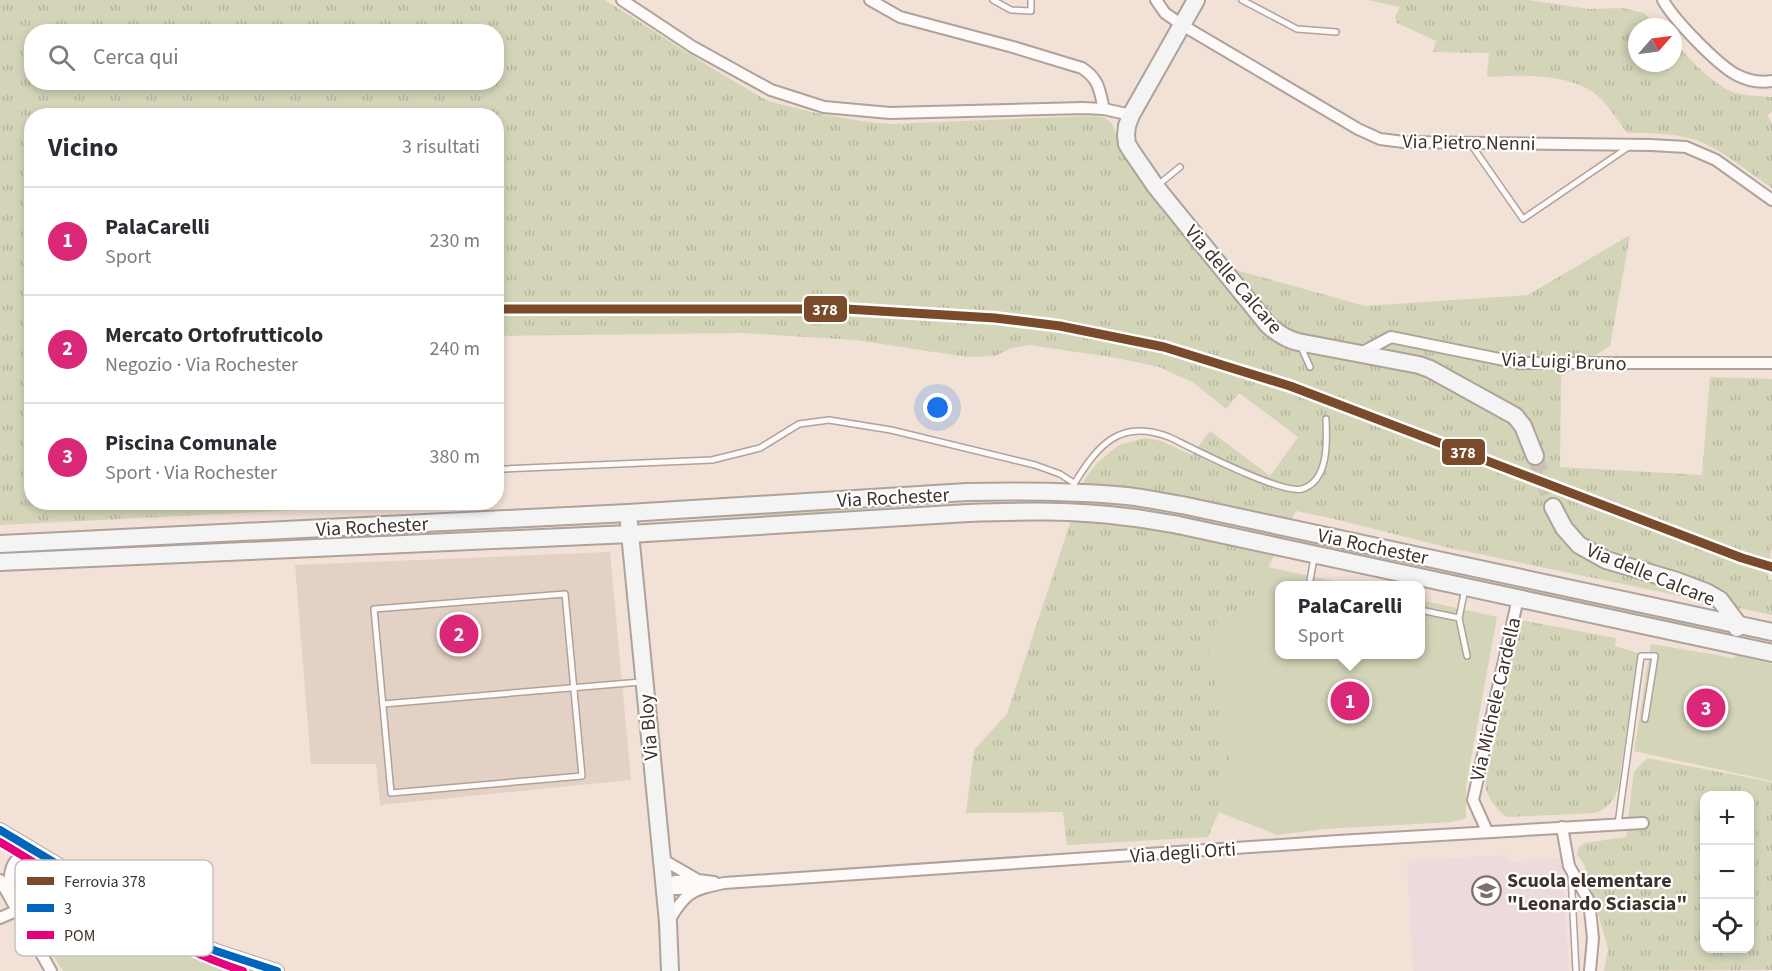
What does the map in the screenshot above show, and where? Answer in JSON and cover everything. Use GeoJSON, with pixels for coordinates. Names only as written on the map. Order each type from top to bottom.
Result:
{"type":"FeatureCollection","features":[{"type":"Feature","properties":{"kind":"main road","name":"Via delle Calcare"},"geometry":{"type":"LineString","coordinates":[[1196,0],[1127,126],[1127,144],[1156,187],[1277,334],[1298,342],[1408,362],[1430,369],[1515,416],[1523,426],[1535,456]]}},
{"type":"Feature","properties":{"kind":"main road","name":"Via Rochester"},"geometry":{"type":"LineString","coordinates":[[0,544],[628,513],[967,492],[1072,488],[1182,505],[1772,633]]}},
{"type":"Feature","properties":{"kind":"main road","name":"Via delle Calcare"},"geometry":{"type":"LineString","coordinates":[[1553,507],[1564,528],[1579,545],[1606,560],[1706,592],[1720,600],[1738,624]]}},
{"type":"Feature","properties":{"kind":"main road","name":"Via Bloy"},"geometry":{"type":"LineString","coordinates":[[628,513],[669,941]]}},
{"type":"Feature","properties":{"kind":"main road","name":"Via Rochester"},"geometry":{"type":"LineString","coordinates":[[0,562],[630,534],[968,513],[1084,513],[1178,525],[1772,653]]}},
{"type":"Feature","properties":{"kind":"main road"},"geometry":{"type":"LineString","coordinates":[[1734,644],[1738,624]]}},
{"type":"Feature","properties":{"kind":"main road"},"geometry":{"type":"LineString","coordinates":[[669,941],[670,971]]}},
{"type":"Feature","properties":{"kind":"main road"},"geometry":{"type":"LineString","coordinates":[[669,941],[675,971]]}},
{"type":"Feature","properties":{"kind":"street"},"geometry":{"type":"LineString","coordinates":[[622,0],[693,47],[771,90],[824,107],[890,113],[1083,108],[1104,109],[1131,115]]}},
{"type":"Feature","properties":{"kind":"street"},"geometry":{"type":"LineString","coordinates":[[870,0],[900,17],[1082,68],[1098,83],[1104,109]]}},
{"type":"Feature","properties":{"kind":"street","name":"Via Pietro Nenni"},"geometry":{"type":"LineString","coordinates":[[1156,0],[1165,13],[1182,26],[1358,129],[1380,139],[1404,142],[1686,147],[1716,160],[1772,200]]}},
{"type":"Feature","properties":{"kind":"street"},"geometry":{"type":"LineString","coordinates":[[1663,0],[1676,19],[1723,65],[1737,75],[1752,81],[1772,81]]}},
{"type":"Feature","properties":{"kind":"street","name":"Via Luigi Bruno"},"geometry":{"type":"LineString","coordinates":[[1361,353],[1391,337],[1519,363],[1772,363]]}},
{"type":"Feature","properties":{"kind":"street","name":"Via Michele Cardella"},"geometry":{"type":"LineString","coordinates":[[1487,831],[1473,800],[1518,598]]}},
{"type":"Feature","properties":{"kind":"street","name":"Via degli Orti"},"geometry":{"type":"LineString","coordinates":[[663,885],[675,881],[697,884],[724,883],[1487,831],[1643,823]]}},
{"type":"Feature","properties":{"kind":"street"},"geometry":{"type":"LineString","coordinates":[[1562,827],[1571,868],[1589,901],[1593,938],[1590,971]]}},
{"type":"Feature","properties":{"kind":"street"},"geometry":{"type":"LineString","coordinates":[[0,830],[51,860]]}},
{"type":"Feature","properties":{"kind":"street"},"geometry":{"type":"LineString","coordinates":[[17,860],[22,855],[34,850]]}},
{"type":"Feature","properties":{"kind":"street"},"geometry":{"type":"LineString","coordinates":[[660,858],[697,884],[677,906],[668,922]]}},
{"type":"Feature","properties":{"kind":"street"},"geometry":{"type":"LineString","coordinates":[[14,907],[9,882],[12,866],[15,863]]}},
{"type":"Feature","properties":{"kind":"street"},"geometry":{"type":"LineString","coordinates":[[0,880],[14,907]]}},
{"type":"Feature","properties":{"kind":"street"},"geometry":{"type":"LineString","coordinates":[[0,918],[14,907]]}},
{"type":"Feature","properties":{"kind":"street"},"geometry":{"type":"LineString","coordinates":[[213,950],[277,971]]}},
{"type":"Feature","properties":{"kind":"street"},"geometry":{"type":"LineString","coordinates":[[42,956],[51,971]]}},
{"type":"Feature","properties":{"kind":"lane"},"geometry":{"type":"LineString","coordinates":[[993,0],[1011,10],[1030,11],[1031,0]]}},
{"type":"Feature","properties":{"kind":"lane"},"geometry":{"type":"LineString","coordinates":[[1242,0],[1297,29],[1336,32]]}},
{"type":"Feature","properties":{"kind":"lane"},"geometry":{"type":"LineString","coordinates":[[1470,143],[1523,219],[1631,145]]}},
{"type":"Feature","properties":{"kind":"lane"},"geometry":{"type":"LineString","coordinates":[[1156,187],[1180,167]]}},
{"type":"Feature","properties":{"kind":"lane"},"geometry":{"type":"LineString","coordinates":[[1298,342],[1310,368]]}},
{"type":"Feature","properties":{"kind":"lane"},"geometry":{"type":"LineString","coordinates":[[504,469],[712,460],[760,448],[799,424],[829,420],[891,430],[1035,465],[1060,474],[1072,488],[1096,451],[1108,440],[1123,433],[1139,430],[1154,431],[1269,483],[1290,490],[1301,489],[1312,483],[1319,474],[1327,438],[1326,419]]}},
{"type":"Feature","properties":{"kind":"lane"},"geometry":{"type":"LineString","coordinates":[[1310,581],[1315,555]]}},
{"type":"Feature","properties":{"kind":"lane"},"geometry":{"type":"LineString","coordinates":[[1466,587],[1459,618],[1467,656]]}},
{"type":"Feature","properties":{"kind":"lane"},"geometry":{"type":"LineString","coordinates":[[565,594],[573,688],[582,776],[391,793],[374,609],[565,594]]}},
{"type":"Feature","properties":{"kind":"lane"},"geometry":{"type":"LineString","coordinates":[[1425,611],[1459,618]]}},
{"type":"Feature","properties":{"kind":"lane"},"geometry":{"type":"LineString","coordinates":[[1618,824],[1641,656],[1655,656],[1646,719]]}},
{"type":"Feature","properties":{"kind":"lane"},"geometry":{"type":"LineString","coordinates":[[383,704],[643,682]]}},
{"type":"Feature","properties":{"kind":"lane"},"geometry":{"type":"LineString","coordinates":[[1571,868],[1576,971]]}},
{"type":"Feature","properties":{"kind":"shaded area"},"geometry":{"type":"Polygon","coordinates":[[[610,552],[631,780],[380,805],[376,764],[311,764],[295,565],[610,552]]]}},
{"type":"Feature","properties":{"kind":"shaded area","name":"Scuola elementare \"Leonardo Sciascia\""},"geometry":{"type":"Polygon","coordinates":[[[1507,855],[1508,862],[1562,858],[1569,971],[1413,971],[1407,861],[1507,855]]]}},
{"type":"Feature","properties":{"kind":"green space"},"geometry":{"type":"Polygon","coordinates":[[[0,0],[605,0],[768,101],[816,113],[889,124],[1104,117],[1112,124],[1125,154],[1207,262],[1365,306],[1528,295],[1630,235],[1610,346],[1561,377],[1560,467],[1702,475],[1710,377],[1772,379],[1772,542],[1768,579],[1772,580],[1772,615],[1445,547],[1296,511],[1283,538],[1734,633],[1734,635],[1282,540],[1252,599],[1219,619],[1230,761],[1219,812],[1208,837],[1067,845],[1063,812],[966,813],[974,750],[1007,714],[1085,478],[1098,462],[1119,445],[1145,438],[1161,441],[1192,455],[1210,431],[1270,476],[1298,437],[1239,393],[1226,409],[1194,383],[1159,367],[1117,358],[1030,345],[1012,348],[995,356],[967,357],[856,340],[742,333],[504,336],[504,108],[24,108],[24,510],[301,510],[0,525],[0,0]]]}},
{"type":"Feature","properties":{"kind":"green space"},"geometry":{"type":"Polygon","coordinates":[[[1368,0],[1528,0],[1589,9],[1623,8],[1644,13],[1649,18],[1628,18],[1628,72],[1682,72],[1682,50],[1705,73],[1726,89],[1742,94],[1772,97],[1772,112],[1767,115],[1772,123],[1772,188],[1724,154],[1693,139],[1668,134],[1627,133],[1602,100],[1578,84],[1548,77],[1487,77],[1489,53],[1433,52],[1436,41],[1397,23],[1395,17],[1400,7],[1368,0]]]}},
{"type":"Feature","properties":{"kind":"green space"},"geometry":{"type":"Polygon","coordinates":[[[1044,501],[1044,504],[648,521],[648,519],[1044,501]]]}},
{"type":"Feature","properties":{"kind":"green space"},"geometry":{"type":"Polygon","coordinates":[[[614,520],[615,523],[0,554],[0,551],[614,520]]]}},
{"type":"Feature","properties":{"kind":"green space"},"geometry":{"type":"Polygon","coordinates":[[[1268,567],[1333,581],[1275,581],[1275,659],[1425,659],[1425,601],[1497,617],[1466,786],[1466,818],[1452,822],[1324,829],[1277,835],[1219,812],[1230,761],[1208,647],[1211,634],[1219,619],[1252,599],[1268,567]]]}},
{"type":"Feature","properties":{"kind":"green space"},"geometry":{"type":"Polygon","coordinates":[[[1520,620],[1616,638],[1615,646],[1638,653],[1618,788],[1610,804],[1595,813],[1506,817],[1493,803],[1486,790],[1520,620]]]}},
{"type":"Feature","properties":{"kind":"green space"},"geometry":{"type":"Polygon","coordinates":[[[1651,644],[1734,658],[1735,655],[1772,664],[1772,781],[1634,751],[1651,644]]]}},
{"type":"Feature","properties":{"kind":"green space"},"geometry":{"type":"Polygon","coordinates":[[[1647,758],[1772,782],[1772,970],[1604,971],[1608,949],[1584,864],[1577,854],[1579,847],[1585,843],[1626,837],[1634,771],[1647,758]]]}},
{"type":"Feature","properties":{"kind":"green space"},"geometry":{"type":"Polygon","coordinates":[[[54,956],[203,956],[240,971],[63,971],[54,956]]]}},
{"type":"Feature","properties":{"kind":"tunnel"},"geometry":{"type":"LineString","coordinates":[[1535,456],[1553,507]]}},
{"type":"Feature","properties":{"kind":"rail line","name":"378"},"geometry":{"type":"LineString","coordinates":[[504,309],[846,309],[995,318],[1060,326],[1164,347],[1290,386],[1742,558],[1772,567]]}},
{"type":"Feature","properties":{"kind":"transit line","name":"3"},"geometry":{"type":"LineString","coordinates":[[0,830],[50,860]]}},
{"type":"Feature","properties":{"kind":"transit line","name":"POM"},"geometry":{"type":"LineString","coordinates":[[0,842],[30,860]]}},
{"type":"Feature","properties":{"kind":"transit line","name":"3"},"geometry":{"type":"LineString","coordinates":[[213,950],[277,971]]}},
{"type":"Feature","properties":{"kind":"transit line","name":"POM"},"geometry":{"type":"LineString","coordinates":[[204,956],[243,971]]}},
{"type":"Feature","properties":{"kind":"place","name":"Mercato Ortofrutticolo"},"geometry":{"type":"Point","coordinates":[459,634]}},
{"type":"Feature","properties":{"kind":"place","name":"PalaCarelli"},"geometry":{"type":"Point","coordinates":[1350,701]}},
{"type":"Feature","properties":{"kind":"place","name":"Piscina Comunale"},"geometry":{"type":"Point","coordinates":[1706,708]}},
{"type":"Feature","properties":{"kind":"place","name":"Scuola elementare \"Leonardo Sciascia\""},"geometry":{"type":"Point","coordinates":[1486,891]}}]}
